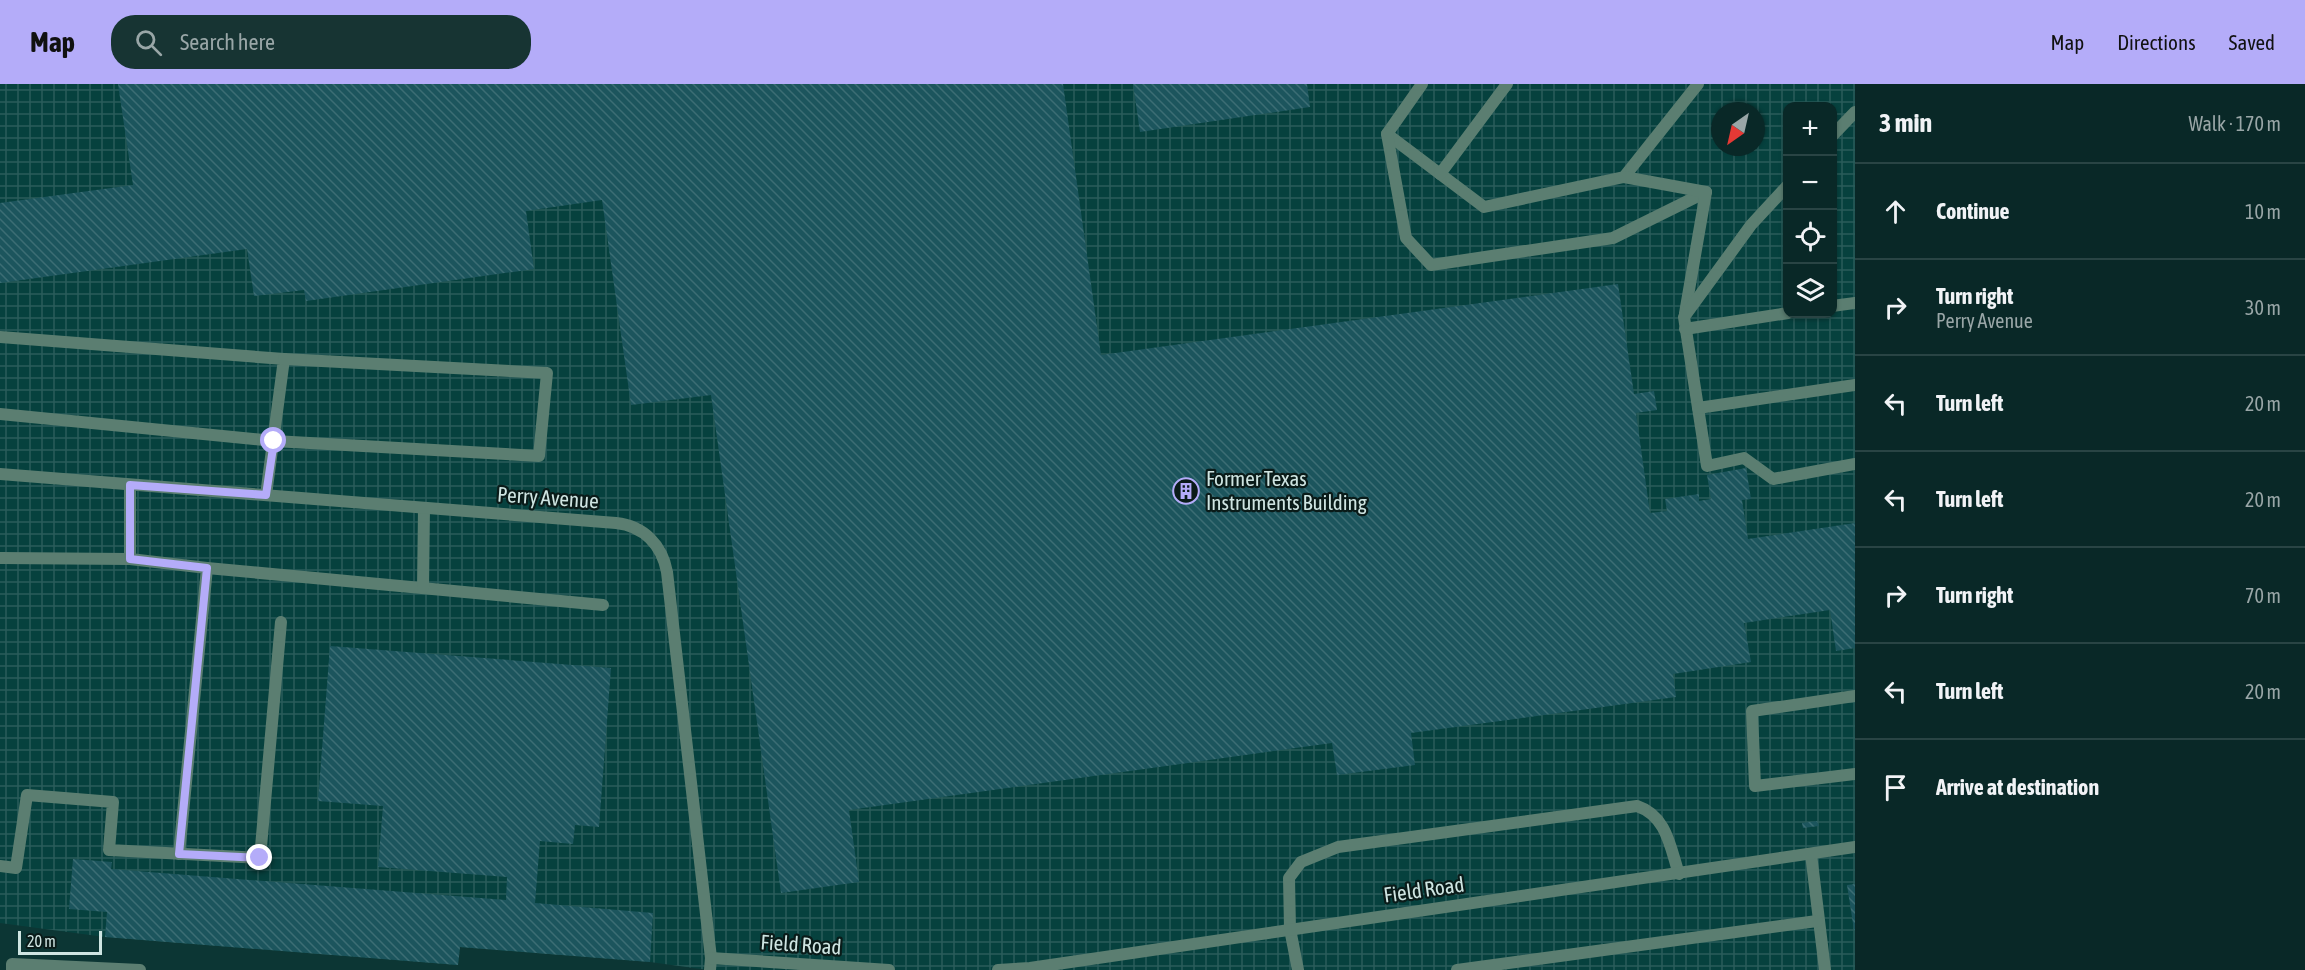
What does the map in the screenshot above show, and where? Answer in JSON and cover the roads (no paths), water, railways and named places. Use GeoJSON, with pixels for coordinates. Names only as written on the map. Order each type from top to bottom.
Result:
{"type":"FeatureCollection","features":[{"type":"Feature","properties":{"kind":"street"},"geometry":{"type":"LineString","coordinates":[[1422,84],[1387,134],[1406,238],[1431,265],[1613,238],[1706,192]]}},
{"type":"Feature","properties":{"kind":"street"},"geometry":{"type":"LineString","coordinates":[[1440,174],[1508,84]]}},
{"type":"Feature","properties":{"kind":"street"},"geometry":{"type":"LineString","coordinates":[[1624,177],[1698,84]]}},
{"type":"Feature","properties":{"kind":"street"},"geometry":{"type":"LineString","coordinates":[[1837,132],[1855,112]]}},
{"type":"Feature","properties":{"kind":"street"},"geometry":{"type":"LineString","coordinates":[[1387,134],[1484,207],[1624,177],[1706,192]]}},
{"type":"Feature","properties":{"kind":"street"},"geometry":{"type":"LineString","coordinates":[[1685,323],[1751,225],[1783,190]]}},
{"type":"Feature","properties":{"kind":"street"},"geometry":{"type":"LineString","coordinates":[[1706,192],[1685,323],[1707,466],[1744,458],[1773,479],[1855,464]]}},
{"type":"Feature","properties":{"kind":"street"},"geometry":{"type":"LineString","coordinates":[[1837,305],[1855,303]]}},
{"type":"Feature","properties":{"kind":"street"},"geometry":{"type":"LineString","coordinates":[[1685,323],[1783,313]]}},
{"type":"Feature","properties":{"kind":"street"},"geometry":{"type":"LineString","coordinates":[[0,338],[284,359],[547,373],[539,456],[274,441],[0,414]]}},
{"type":"Feature","properties":{"kind":"street"},"geometry":{"type":"LineString","coordinates":[[266,495],[284,359]]}},
{"type":"Feature","properties":{"kind":"street"},"geometry":{"type":"LineString","coordinates":[[1698,408],[1855,385]]}},
{"type":"Feature","properties":{"kind":"street","name":"Perry Avenue"},"geometry":{"type":"LineString","coordinates":[[0,474],[623,523],[646,534],[658,548],[667,572],[711,964]]}},
{"type":"Feature","properties":{"kind":"street"},"geometry":{"type":"LineString","coordinates":[[130,485],[130,559]]}},
{"type":"Feature","properties":{"kind":"street"},"geometry":{"type":"LineString","coordinates":[[423,588],[424,508]]}},
{"type":"Feature","properties":{"kind":"street"},"geometry":{"type":"LineString","coordinates":[[0,558],[130,559],[603,605]]}},
{"type":"Feature","properties":{"kind":"street"},"geometry":{"type":"LineString","coordinates":[[179,854],[207,568]]}},
{"type":"Feature","properties":{"kind":"street"},"geometry":{"type":"LineString","coordinates":[[0,866],[16,868],[27,795],[113,802],[109,850],[260,858],[280,622]]}},
{"type":"Feature","properties":{"kind":"street"},"geometry":{"type":"LineString","coordinates":[[1855,696],[1752,711],[1755,786],[1855,774]]}},
{"type":"Feature","properties":{"kind":"street"},"geometry":{"type":"LineString","coordinates":[[1298,970],[1290,929],[1289,878],[1301,862],[1348,845],[1637,806],[1649,810],[1661,820],[1679,874]]}},
{"type":"Feature","properties":{"kind":"street","name":"Field Road"},"geometry":{"type":"LineString","coordinates":[[998,970],[1030,968],[1855,847]]}},
{"type":"Feature","properties":{"kind":"street"},"geometry":{"type":"LineString","coordinates":[[1811,854],[1817,921],[1825,970]]}},
{"type":"Feature","properties":{"kind":"street"},"geometry":{"type":"LineString","coordinates":[[1457,970],[1817,921]]}},
{"type":"Feature","properties":{"kind":"street"},"geometry":{"type":"LineString","coordinates":[[12,970],[12,964],[140,970]]}},
{"type":"Feature","properties":{"kind":"street","name":"Field Road"},"geometry":{"type":"LineString","coordinates":[[711,964],[889,970]]}},
{"type":"Feature","properties":{"kind":"place","name":"Former Texas Instruments Building"},"geometry":{"type":"Point","coordinates":[1186,491]}}]}
